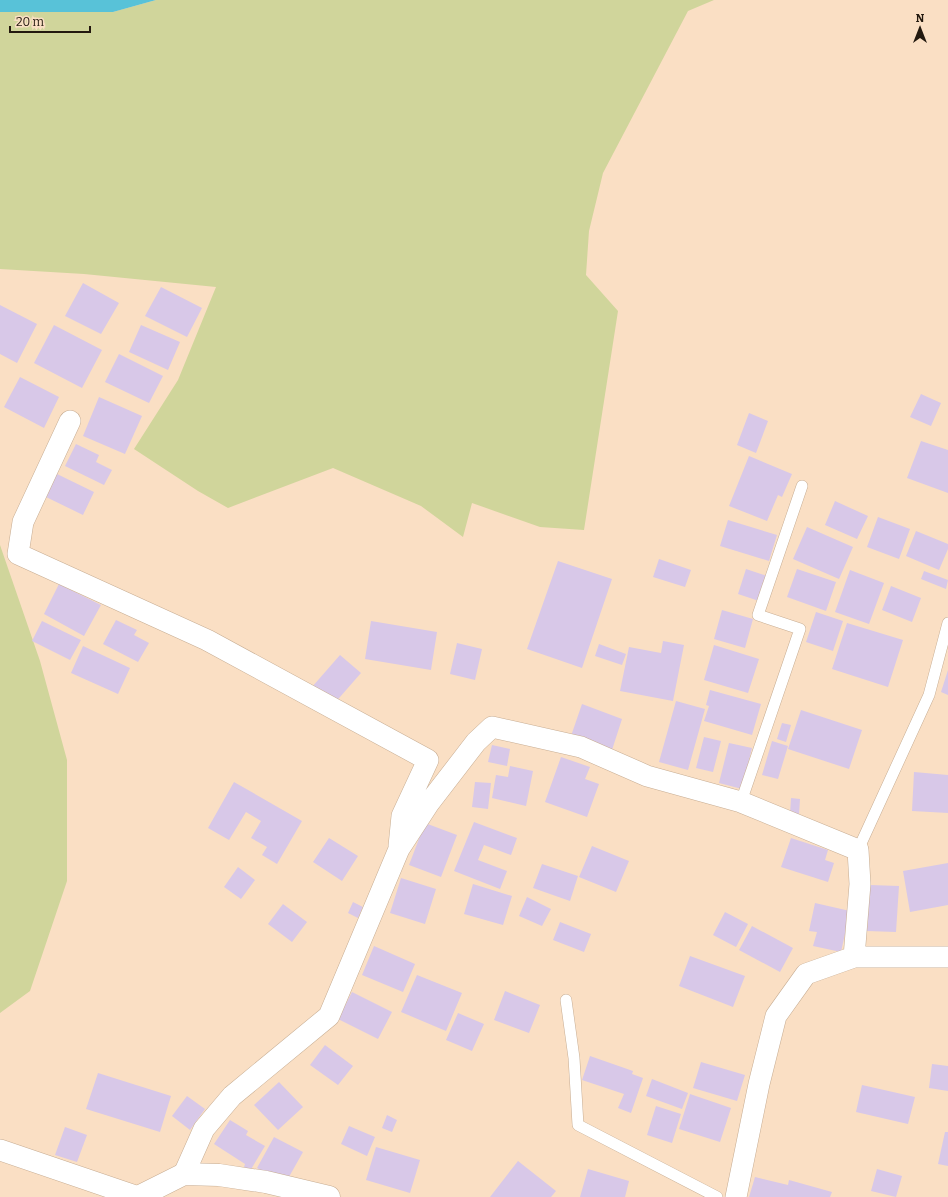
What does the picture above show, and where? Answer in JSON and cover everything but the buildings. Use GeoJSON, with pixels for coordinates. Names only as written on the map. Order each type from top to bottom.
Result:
{"type":"FeatureCollection","features":[{"type":"Feature","properties":{"kind":"street"},"geometry":{"type":"LineString","coordinates":[[70,421],[22,522],[18,554],[207,640],[428,760],[402,816],[399,849]]}},
{"type":"Feature","properties":{"kind":"street"},"geometry":{"type":"LineString","coordinates":[[184,1174],[204,1129],[232,1096],[329,1016],[399,849],[429,803],[476,742],[492,727],[581,747],[648,776],[741,802],[858,850],[860,884],[854,957]]}},
{"type":"Feature","properties":{"kind":"street"},"geometry":{"type":"LineString","coordinates":[[736,1197],[759,1084],[776,1016],[806,974],[854,957],[948,958]]}},
{"type":"Feature","properties":{"kind":"street"},"geometry":{"type":"LineString","coordinates":[[0,1150],[138,1197],[184,1174],[219,1175],[266,1182],[329,1197]]}},
{"type":"Feature","properties":{"kind":"lane"},"geometry":{"type":"LineString","coordinates":[[741,802],[800,629],[758,615],[802,486]]}},
{"type":"Feature","properties":{"kind":"lane"},"geometry":{"type":"LineString","coordinates":[[858,850],[929,695],[948,623]]}},
{"type":"Feature","properties":{"kind":"lane"},"geometry":{"type":"LineString","coordinates":[[566,1000],[574,1058],[578,1125],[717,1197]]}},
{"type":"Feature","properties":{"kind":"green space"},"geometry":{"type":"Polygon","coordinates":[[[156,0],[714,0],[688,11],[603,173],[589,231],[586,275],[618,311],[584,530],[540,527],[472,503],[463,537],[421,506],[333,468],[228,508],[198,491],[134,449],[178,380],[216,287],[84,274],[0,269],[0,12],[113,12],[156,0]]]}},
{"type":"Feature","properties":{"kind":"green space"},"geometry":{"type":"Polygon","coordinates":[[[0,545],[40,661],[67,760],[67,881],[30,991],[0,1013],[0,545]]]}},
{"type":"Feature","properties":{"kind":"water"},"geometry":{"type":"Polygon","coordinates":[[[0,0],[156,0],[113,12],[0,12],[0,0]]]}}]}
